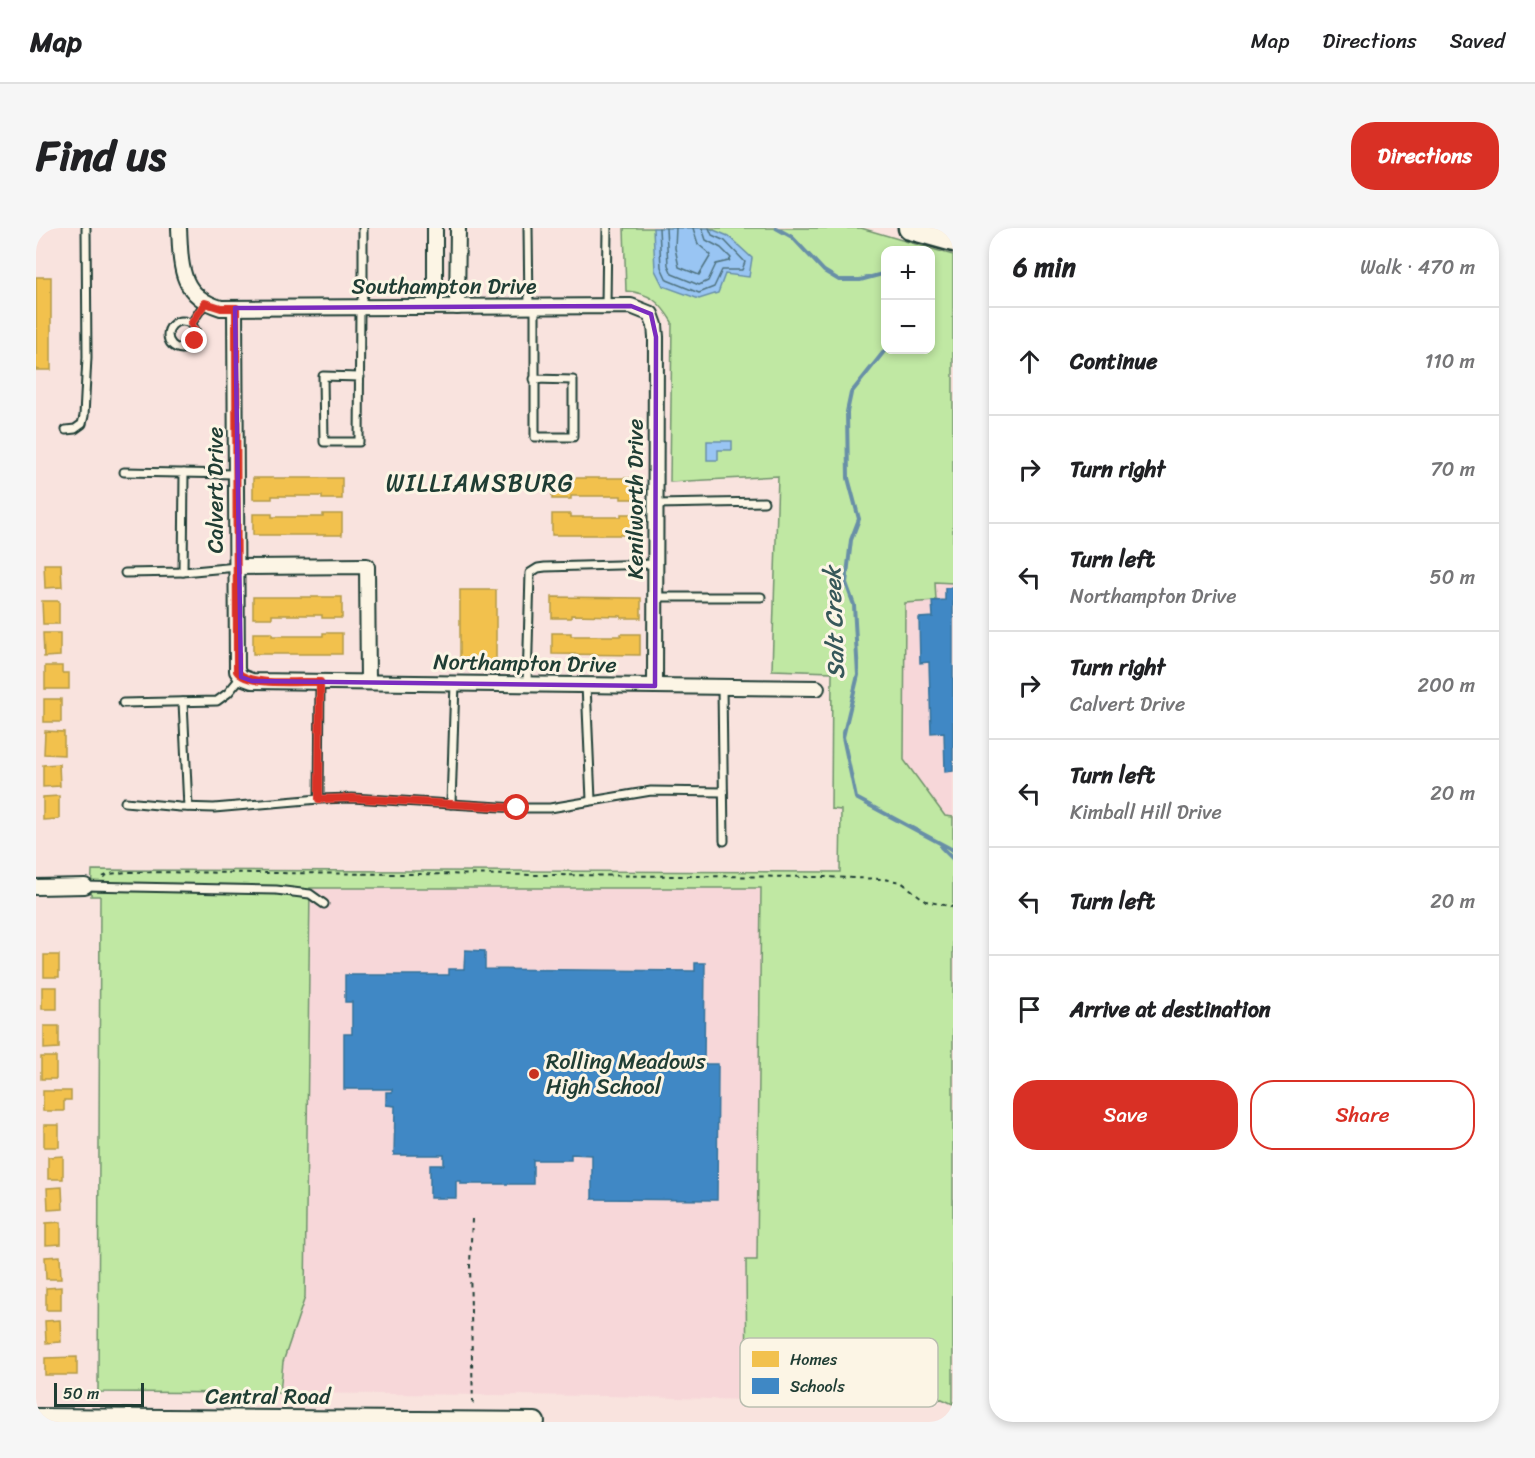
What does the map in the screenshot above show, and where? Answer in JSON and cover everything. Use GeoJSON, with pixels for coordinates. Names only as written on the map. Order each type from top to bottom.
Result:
{"type":"FeatureCollection","features":[{"type":"Feature","properties":{"kind":"main road"},"geometry":{"type":"LineString","coordinates":[[921,229],[953,240]]}},
{"type":"Feature","properties":{"kind":"street"},"geometry":{"type":"LineString","coordinates":[[179,228],[181,270],[194,293],[205,303]]}},
{"type":"Feature","properties":{"kind":"street"},"geometry":{"type":"LineString","coordinates":[[435,228],[435,306]]}},
{"type":"Feature","properties":{"kind":"street"},"geometry":{"type":"LineString","coordinates":[[457,307],[458,228]]}},
{"type":"Feature","properties":{"kind":"street","name":"Southampton Drive"},"geometry":{"type":"LineString","coordinates":[[205,303],[221,308],[631,306],[651,314]]}},
{"type":"Feature","properties":{"kind":"street","name":"Calvert Drive"},"geometry":{"type":"LineString","coordinates":[[236,308],[239,674]]}},
{"type":"Feature","properties":{"kind":"street","name":"Kenilworth Drive"},"geometry":{"type":"LineString","coordinates":[[651,314],[656,337],[655,686]]}},
{"type":"Feature","properties":{"kind":"street"},"geometry":{"type":"LineString","coordinates":[[237,567],[367,566],[368,682]]}},
{"type":"Feature","properties":{"kind":"street","name":"Northampton Drive"},"geometry":{"type":"LineString","coordinates":[[239,674],[252,681],[817,688]]}},
{"type":"Feature","properties":{"kind":"street"},"geometry":{"type":"LineString","coordinates":[[36,887],[85,886]]}},
{"type":"Feature","properties":{"kind":"street","name":"Central Road"},"geometry":{"type":"LineString","coordinates":[[36,1418],[535,1422]]}},
{"type":"Feature","properties":{"kind":"lane"},"geometry":{"type":"LineString","coordinates":[[66,430],[75,429],[82,424],[84,416],[87,357],[86,228]]}},
{"type":"Feature","properties":{"kind":"lane"},"geometry":{"type":"LineString","coordinates":[[360,377],[323,376],[324,442],[359,442],[363,228]]}},
{"type":"Feature","properties":{"kind":"lane"},"geometry":{"type":"LineString","coordinates":[[528,228],[535,437],[573,437],[573,380],[534,379]]}},
{"type":"Feature","properties":{"kind":"lane"},"geometry":{"type":"LineString","coordinates":[[606,306],[607,228]]}},
{"type":"Feature","properties":{"kind":"lane"},"geometry":{"type":"LineString","coordinates":[[191,324],[205,303]]}},
{"type":"Feature","properties":{"kind":"lane"},"geometry":{"type":"LineString","coordinates":[[177,321],[186,321],[191,324],[196,332],[195,341],[188,348],[174,347],[167,335],[170,326],[177,321]]}},
{"type":"Feature","properties":{"kind":"lane"},"geometry":{"type":"LineString","coordinates":[[124,472],[236,474]]}},
{"type":"Feature","properties":{"kind":"lane"},"geometry":{"type":"LineString","coordinates":[[183,572],[184,473]]}},
{"type":"Feature","properties":{"kind":"lane"},"geometry":{"type":"LineString","coordinates":[[656,504],[764,502]]}},
{"type":"Feature","properties":{"kind":"lane"},"geometry":{"type":"LineString","coordinates":[[527,684],[530,573],[545,567],[656,564]]}},
{"type":"Feature","properties":{"kind":"lane"},"geometry":{"type":"LineString","coordinates":[[125,573],[183,572],[237,567]]}},
{"type":"Feature","properties":{"kind":"lane"},"geometry":{"type":"LineString","coordinates":[[655,597],[761,597]]}},
{"type":"Feature","properties":{"kind":"lane"},"geometry":{"type":"LineString","coordinates":[[123,703],[217,701],[228,693],[239,674]]}},
{"type":"Feature","properties":{"kind":"lane"},"geometry":{"type":"LineString","coordinates":[[319,799],[320,682]]}},
{"type":"Feature","properties":{"kind":"lane"},"geometry":{"type":"LineString","coordinates":[[451,804],[455,683]]}},
{"type":"Feature","properties":{"kind":"lane"},"geometry":{"type":"LineString","coordinates":[[586,685],[591,800]]}},
{"type":"Feature","properties":{"kind":"lane"},"geometry":{"type":"LineString","coordinates":[[722,687],[724,841]]}},
{"type":"Feature","properties":{"kind":"lane"},"geometry":{"type":"LineString","coordinates":[[183,702],[188,807]]}},
{"type":"Feature","properties":{"kind":"lane"},"geometry":{"type":"LineString","coordinates":[[125,802],[214,808],[352,798],[550,808],[651,791],[723,792]]}},
{"type":"Feature","properties":{"kind":"lane"},"geometry":{"type":"LineString","coordinates":[[85,886],[276,890],[310,894],[324,904]]}},
{"type":"Feature","properties":{"kind":"path"},"geometry":{"type":"LineString","coordinates":[[85,886],[109,874],[126,872],[824,877],[884,879],[901,882],[926,902],[953,907]]}},
{"type":"Feature","properties":{"kind":"path"},"geometry":{"type":"LineString","coordinates":[[472,1219],[470,1264],[473,1412]]}},
{"type":"Feature","properties":{"kind":"highlighted area"},"geometry":{"type":"Polygon","coordinates":[[[631,306],[651,314],[656,337],[655,686],[252,681],[241,677],[235,308],[631,306]]]}},
{"type":"Feature","properties":{"kind":"shaded area"},"geometry":{"type":"Polygon","coordinates":[[[935,582],[953,583],[953,817],[945,816],[904,760],[905,602],[935,601],[935,582]]]}},
{"type":"Feature","properties":{"kind":"shaded area","name":"Rolling Meadows High School"},"geometry":{"type":"Polygon","coordinates":[[[310,888],[762,888],[757,1260],[746,1261],[747,1338],[740,1338],[740,1400],[608,1396],[280,1393],[283,1362],[305,1297],[310,888]]]}},
{"type":"Feature","properties":{"kind":"green space"},"geometry":{"type":"Polygon","coordinates":[[[624,228],[861,228],[922,246],[881,246],[881,354],[935,354],[935,250],[953,255],[953,583],[935,582],[936,601],[905,603],[904,760],[945,816],[953,817],[953,1404],[938,1399],[938,1338],[747,1338],[746,1260],[757,1260],[761,888],[310,888],[305,1297],[283,1362],[280,1393],[98,1392],[100,896],[91,896],[92,870],[840,872],[841,810],[831,809],[832,672],[772,670],[778,476],[670,482],[672,322],[663,309],[648,296],[626,291],[624,228]]]}},
{"type":"Feature","properties":{"kind":"water"},"geometry":{"type":"Polygon","coordinates":[[[653,228],[709,228],[728,236],[752,258],[749,277],[725,274],[718,293],[699,299],[663,286],[655,270],[653,228]]]}},
{"type":"Feature","properties":{"kind":"water"},"geometry":{"type":"Polygon","coordinates":[[[707,441],[732,441],[732,450],[718,450],[718,460],[707,460],[707,441]]]}},
{"type":"Feature","properties":{"kind":"building: Homes"},"geometry":{"type":"Polygon","coordinates":[[[36,277],[51,277],[51,370],[36,370],[36,277]]]}},
{"type":"Feature","properties":{"kind":"building: Homes"},"geometry":{"type":"Polygon","coordinates":[[[253,478],[342,478],[342,499],[322,499],[322,496],[272,496],[272,499],[253,499],[253,478]]]}},
{"type":"Feature","properties":{"kind":"building: Homes"},"geometry":{"type":"Polygon","coordinates":[[[552,478],[641,478],[640,499],[621,499],[621,496],[571,496],[571,499],[552,499],[552,478]]]}},
{"type":"Feature","properties":{"kind":"building: Homes"},"geometry":{"type":"Polygon","coordinates":[[[253,514],[272,514],[272,517],[323,517],[323,514],[342,514],[342,535],[253,535],[253,514]]]}},
{"type":"Feature","properties":{"kind":"building: Homes"},"geometry":{"type":"Polygon","coordinates":[[[552,514],[571,514],[571,517],[621,517],[621,514],[641,514],[641,535],[552,535],[552,514]]]}},
{"type":"Feature","properties":{"kind":"building: Homes"},"geometry":{"type":"Polygon","coordinates":[[[44,564],[61,564],[62,587],[45,588],[44,564]]]}},
{"type":"Feature","properties":{"kind":"building: Homes"},"geometry":{"type":"Polygon","coordinates":[[[460,590],[496,590],[496,662],[460,662],[460,590]]]}},
{"type":"Feature","properties":{"kind":"building: Homes"},"geometry":{"type":"Polygon","coordinates":[[[253,597],[342,597],[342,618],[322,618],[322,615],[272,615],[272,618],[253,618],[253,597]]]}},
{"type":"Feature","properties":{"kind":"building: Homes"},"geometry":{"type":"Polygon","coordinates":[[[552,597],[641,598],[641,618],[571,615],[571,618],[552,618],[552,597]]]}},
{"type":"Feature","properties":{"kind":"building: Homes"},"geometry":{"type":"Polygon","coordinates":[[[42,601],[59,601],[59,624],[43,624],[42,601]]]}},
{"type":"Feature","properties":{"kind":"building: Homes"},"geometry":{"type":"Polygon","coordinates":[[[43,633],[60,633],[60,656],[44,657],[43,633]]]}},
{"type":"Feature","properties":{"kind":"building: Homes"},"geometry":{"type":"Polygon","coordinates":[[[253,633],[272,633],[272,636],[323,636],[323,633],[342,633],[342,654],[253,654],[253,633]]]}},
{"type":"Feature","properties":{"kind":"building: Homes"},"geometry":{"type":"Polygon","coordinates":[[[552,633],[571,633],[571,636],[640,634],[640,655],[552,654],[552,633]]]}},
{"type":"Feature","properties":{"kind":"building: Homes"},"geometry":{"type":"Polygon","coordinates":[[[45,666],[62,666],[62,673],[69,673],[69,689],[45,689],[45,666]]]}},
{"type":"Feature","properties":{"kind":"building: Homes"},"geometry":{"type":"Polygon","coordinates":[[[44,699],[61,699],[61,722],[44,722],[44,699]]]}},
{"type":"Feature","properties":{"kind":"building: Homes"},"geometry":{"type":"Polygon","coordinates":[[[45,731],[64,732],[64,755],[44,754],[45,731]]]}},
{"type":"Feature","properties":{"kind":"building: Homes"},"geometry":{"type":"Polygon","coordinates":[[[59,764],[60,786],[43,787],[43,765],[59,764]]]}},
{"type":"Feature","properties":{"kind":"building: Homes"},"geometry":{"type":"Polygon","coordinates":[[[59,796],[59,819],[43,820],[43,797],[59,796]]]}},
{"type":"Feature","properties":{"kind":"building: Homes"},"geometry":{"type":"Polygon","coordinates":[[[44,955],[59,955],[59,977],[44,977],[44,955]]]}},
{"type":"Feature","properties":{"kind":"building: Homes"},"geometry":{"type":"Polygon","coordinates":[[[42,987],[57,987],[57,1009],[42,1009],[42,987]]]}},
{"type":"Feature","properties":{"kind":"building: Homes"},"geometry":{"type":"Polygon","coordinates":[[[44,1026],[59,1026],[59,1048],[44,1049],[44,1026]]]}},
{"type":"Feature","properties":{"kind":"building: Homes"},"geometry":{"type":"Polygon","coordinates":[[[41,1057],[56,1057],[56,1079],[41,1079],[41,1057]]]}},
{"type":"Feature","properties":{"kind":"building: Homes"},"geometry":{"type":"Polygon","coordinates":[[[43,1091],[71,1091],[71,1100],[64,1100],[64,1111],[43,1111],[43,1091]]]}},
{"type":"Feature","properties":{"kind":"building: Homes"},"geometry":{"type":"Polygon","coordinates":[[[44,1125],[59,1125],[59,1147],[44,1147],[44,1125]]]}},
{"type":"Feature","properties":{"kind":"building: Homes"},"geometry":{"type":"Polygon","coordinates":[[[63,1156],[63,1179],[48,1179],[48,1157],[63,1156]]]}},
{"type":"Feature","properties":{"kind":"building: Homes"},"geometry":{"type":"Polygon","coordinates":[[[62,1187],[63,1209],[48,1210],[47,1188],[62,1187]]]}},
{"type":"Feature","properties":{"kind":"building: Homes"},"geometry":{"type":"Polygon","coordinates":[[[61,1222],[61,1244],[46,1245],[46,1223],[61,1222]]]}},
{"type":"Feature","properties":{"kind":"building: Homes"},"geometry":{"type":"Polygon","coordinates":[[[60,1256],[61,1279],[46,1279],[45,1257],[60,1256]]]}},
{"type":"Feature","properties":{"kind":"building: Homes"},"geometry":{"type":"Polygon","coordinates":[[[61,1287],[61,1310],[46,1310],[46,1288],[61,1287]]]}},
{"type":"Feature","properties":{"kind":"building: Homes"},"geometry":{"type":"Polygon","coordinates":[[[60,1320],[61,1342],[46,1343],[45,1321],[60,1320]]]}},
{"type":"Feature","properties":{"kind":"building: Homes"},"geometry":{"type":"Polygon","coordinates":[[[77,1357],[77,1375],[45,1375],[45,1358],[77,1357]]]}},
{"type":"Feature","properties":{"kind":"building: Schools"},"geometry":{"type":"Polygon","coordinates":[[[945,588],[953,588],[953,771],[945,772],[944,732],[931,733],[929,662],[920,663],[919,618],[933,617],[932,601],[945,600],[945,588]]]}},
{"type":"Feature","properties":{"kind":"building: Schools"},"geometry":{"type":"Polygon","coordinates":[[[465,950],[485,951],[485,969],[695,971],[695,963],[705,963],[704,1064],[718,1064],[717,1200],[592,1199],[592,1155],[571,1154],[571,1160],[533,1160],[533,1184],[461,1184],[461,1181],[456,1181],[456,1198],[430,1198],[430,1165],[444,1165],[444,1155],[394,1155],[395,1106],[386,1105],[386,1092],[392,1092],[392,1089],[344,1089],[344,1034],[352,1034],[352,1002],[345,1002],[345,975],[449,975],[449,969],[464,969],[465,950]]]}},
{"type":"Feature","properties":{"kind":"waterway","name":"Salt Creek"},"geometry":{"type":"LineString","coordinates":[[776,228],[792,237],[824,271],[839,280],[860,280],[881,274]]}},
{"type":"Feature","properties":{"kind":"waterway","name":"Salt Creek"},"geometry":{"type":"LineString","coordinates":[[882,354],[851,393],[847,412],[848,478],[859,519],[851,540],[846,583],[854,605],[858,675],[843,737],[856,798],[953,850]]}},
{"type":"Feature","properties":{"kind":"waterway"},"geometry":{"type":"LineString","coordinates":[[941,847],[953,859]]}},
{"type":"Feature","properties":{"kind":"place","name":"Rolling Meadows High School"},"geometry":{"type":"Point","coordinates":[534,1074]}},
{"type":"Feature","properties":{"kind":"district","name":"WILLIAMSBURG"},"geometry":{"type":"Point","coordinates":[480,483]}},
{"type":"Feature","properties":{"kind":"route"},"geometry":{"type":"LineString","coordinates":[[195,341],[196,332],[191,324],[205,303],[221,308],[236,308],[237,671],[241,677],[252,681],[320,682],[319,799],[352,798],[517,808]]}}]}
